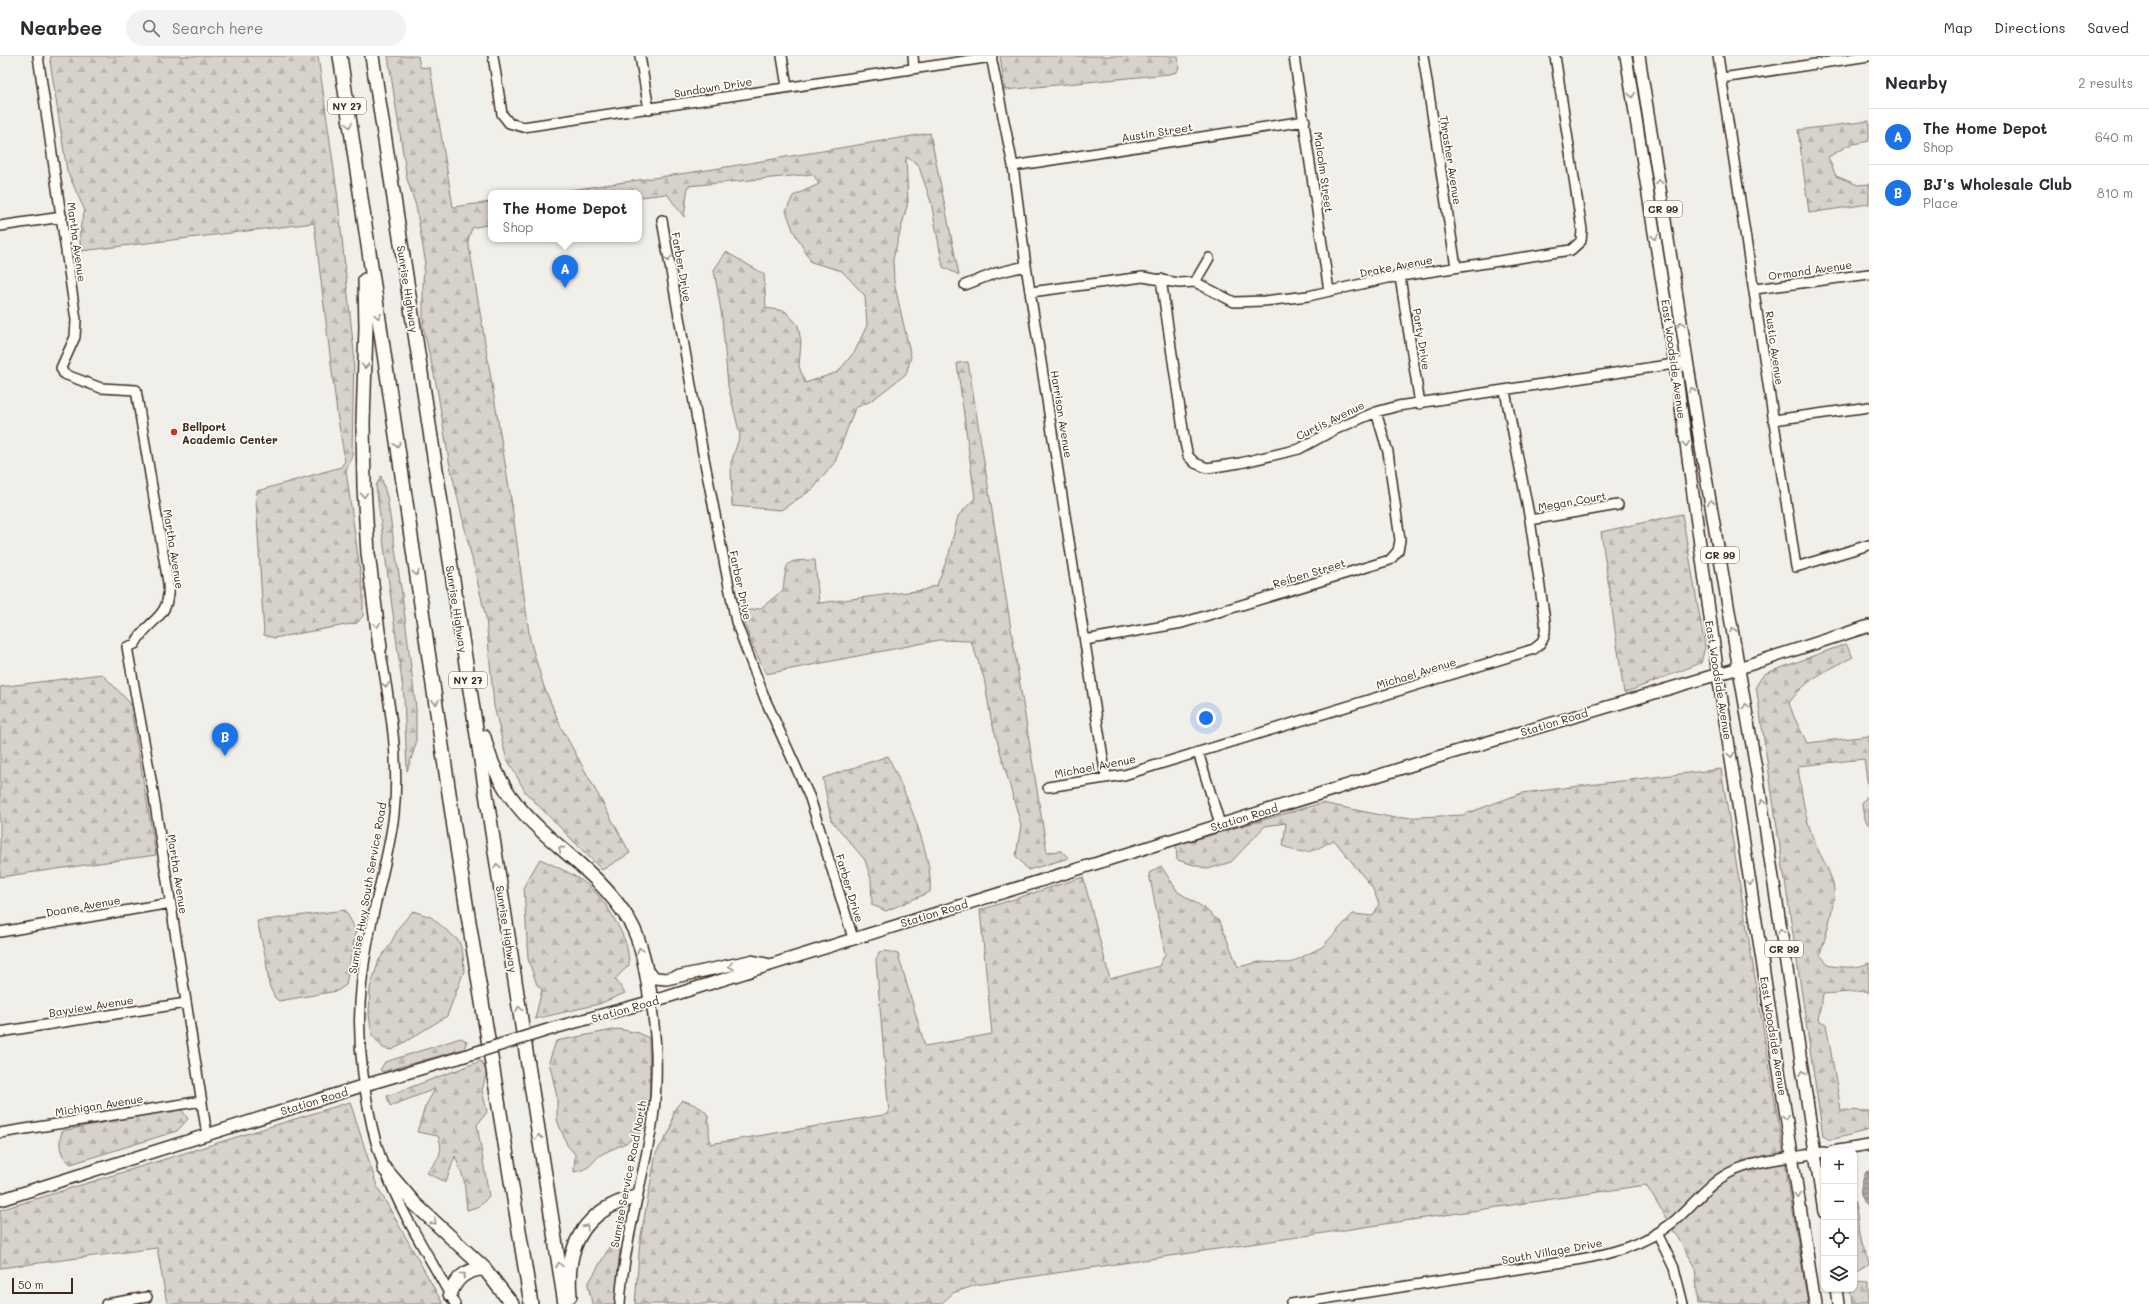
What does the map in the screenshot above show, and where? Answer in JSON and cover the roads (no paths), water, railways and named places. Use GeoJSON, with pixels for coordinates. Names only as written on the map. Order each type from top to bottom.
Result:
{"type":"FeatureCollection","features":[{"type":"Feature","properties":{"kind":"highway","name":"NY 27"},"geometry":{"type":"LineString","coordinates":[[340,56],[353,153],[458,854],[531,1304]]}},
{"type":"Feature","properties":{"kind":"highway","name":"Sunrise Highway"},"geometry":{"type":"LineString","coordinates":[[372,56],[565,1304]]}},
{"type":"Feature","properties":{"kind":"highway"},"geometry":{"type":"LineString","coordinates":[[353,153],[366,304],[363,423],[365,514],[368,553],[380,647]]}},
{"type":"Feature","properties":{"kind":"highway"},"geometry":{"type":"LineString","coordinates":[[465,662],[477,696],[488,752],[503,786],[517,807],[534,826],[587,872],[616,902],[631,924],[645,971],[651,1001]]}},
{"type":"Feature","properties":{"kind":"highway"},"geometry":{"type":"LineString","coordinates":[[384,1168],[415,1204],[484,1268],[512,1304]]}},
{"type":"Feature","properties":{"kind":"highway"},"geometry":{"type":"LineString","coordinates":[[571,1304],[570,1282],[572,1257],[584,1228],[604,1209],[622,1200],[636,1197]]}},
{"type":"Feature","properties":{"kind":"highway"},"geometry":{"type":"LineString","coordinates":[[452,1299],[454,1284],[463,1273],[484,1268]]}},
{"type":"Feature","properties":{"kind":"main road","name":"East Woodside Avenue"},"geometry":{"type":"LineString","coordinates":[[1626,56],[1675,364],[1718,675],[1815,1304]]}},
{"type":"Feature","properties":{"kind":"main road","name":"East Woodside Avenue"},"geometry":{"type":"LineString","coordinates":[[1639,56],[1687,362],[1820,1153],[1822,1184]]}},
{"type":"Feature","properties":{"kind":"main road","name":"Station Road"},"geometry":{"type":"LineString","coordinates":[[0,1200],[364,1086],[554,1028],[651,1001],[1220,824],[1608,706],[1718,675],[1869,626]]}},
{"type":"Feature","properties":{"kind":"main road"},"geometry":{"type":"LineString","coordinates":[[645,971],[656,978],[666,980],[750,961],[769,964]]}},
{"type":"Feature","properties":{"kind":"main road"},"geometry":{"type":"LineString","coordinates":[[1836,1292],[1838,1304]]}},
{"type":"Feature","properties":{"kind":"street","name":"Martha Avenue"},"geometry":{"type":"LineString","coordinates":[[38,56],[76,320],[75,337],[61,368],[64,374],[101,388],[136,390],[168,584],[169,597],[165,611],[141,633],[135,644],[127,647],[208,1135]]}},
{"type":"Feature","properties":{"kind":"street","name":"Sundown Drive"},"geometry":{"type":"LineString","coordinates":[[493,56],[502,114],[509,123],[518,127],[648,110],[786,87],[992,56]]}},
{"type":"Feature","properties":{"kind":"street"},"geometry":{"type":"LineString","coordinates":[[640,56],[648,110]]}},
{"type":"Feature","properties":{"kind":"street"},"geometry":{"type":"LineString","coordinates":[[782,56],[786,87]]}},
{"type":"Feature","properties":{"kind":"street"},"geometry":{"type":"LineString","coordinates":[[913,56],[914,68]]}},
{"type":"Feature","properties":{"kind":"street","name":"Harrison Avenue"},"geometry":{"type":"LineString","coordinates":[[992,56],[1013,166],[1026,266],[1106,777]]}},
{"type":"Feature","properties":{"kind":"street","name":"Malcolm Street"},"geometry":{"type":"LineString","coordinates":[[1294,56],[1305,121],[1329,291]]}},
{"type":"Feature","properties":{"kind":"street","name":"Thrasher Avenue"},"geometry":{"type":"LineString","coordinates":[[1422,56],[1456,267]]}},
{"type":"Feature","properties":{"kind":"street","name":"Drake Avenue"},"geometry":{"type":"LineString","coordinates":[[1031,292],[1143,277],[1179,283],[1194,282],[1234,302],[1264,301],[1308,296],[1388,278],[1560,253],[1571,250],[1581,241],[1580,220],[1555,56]]}},
{"type":"Feature","properties":{"kind":"street","name":"Rustic Avenue"},"geometry":{"type":"LineString","coordinates":[[1718,56],[1755,289],[1773,420],[1796,567],[1869,545]]}},
{"type":"Feature","properties":{"kind":"street"},"geometry":{"type":"LineString","coordinates":[[1722,78],[1869,56]]}},
{"type":"Feature","properties":{"kind":"street","name":"Austin Street"},"geometry":{"type":"LineString","coordinates":[[1013,166],[1305,121]]}},
{"type":"Feature","properties":{"kind":"street"},"geometry":{"type":"LineString","coordinates":[[0,226],[62,217]]}},
{"type":"Feature","properties":{"kind":"street","name":"Farber Drive"},"geometry":{"type":"LineString","coordinates":[[662,220],[702,448],[736,622],[765,698],[810,798],[853,938]]}},
{"type":"Feature","properties":{"kind":"street"},"geometry":{"type":"LineString","coordinates":[[1194,282],[1209,258]]}},
{"type":"Feature","properties":{"kind":"street"},"geometry":{"type":"LineString","coordinates":[[964,285],[996,273],[1026,266]]}},
{"type":"Feature","properties":{"kind":"street","name":"Ormand Avenue"},"geometry":{"type":"LineString","coordinates":[[1755,289],[1869,274]]}},
{"type":"Feature","properties":{"kind":"street","name":"Party Drive"},"geometry":{"type":"LineString","coordinates":[[1400,277],[1420,404]]}},
{"type":"Feature","properties":{"kind":"street","name":"Curtis Avenue"},"geometry":{"type":"LineString","coordinates":[[1161,279],[1182,433],[1188,456],[1195,463],[1208,468],[1240,463],[1299,449],[1334,430],[1376,412],[1398,406],[1420,404],[1687,362]]}},
{"type":"Feature","properties":{"kind":"street","name":"Michael Avenue"},"geometry":{"type":"LineString","coordinates":[[1048,787],[1124,775],[1534,650],[1542,644],[1546,634],[1530,520],[1504,391]]}},
{"type":"Feature","properties":{"kind":"street"},"geometry":{"type":"LineString","coordinates":[[1773,420],[1869,407]]}},
{"type":"Feature","properties":{"kind":"street","name":"Reiben Street"},"geometry":{"type":"LineString","coordinates":[[1085,640],[1182,623],[1390,560],[1398,551],[1400,540],[1388,452],[1376,412]]}},
{"type":"Feature","properties":{"kind":"street","name":"Megan Court"},"geometry":{"type":"LineString","coordinates":[[1530,520],[1618,505]]}},
{"type":"Feature","properties":{"kind":"street","name":"Sunrise Hwy South Service Road"},"geometry":{"type":"LineString","coordinates":[[380,647],[393,734],[395,796],[392,826],[368,940],[361,990],[360,1043],[364,1086],[384,1168],[412,1227],[452,1299]]}},
{"type":"Feature","properties":{"kind":"street"},"geometry":{"type":"LineString","coordinates":[[1198,752],[1220,824]]}},
{"type":"Feature","properties":{"kind":"street","name":"Doane Avenue"},"geometry":{"type":"LineString","coordinates":[[0,932],[170,903]]}},
{"type":"Feature","properties":{"kind":"street","name":"Sunrise Service Road North"},"geometry":{"type":"LineString","coordinates":[[620,1304],[625,1255],[649,1138],[654,1102],[655,1049],[651,1001]]}},
{"type":"Feature","properties":{"kind":"street","name":"Bayview Avenue"},"geometry":{"type":"LineString","coordinates":[[0,1032],[186,1003]]}},
{"type":"Feature","properties":{"kind":"street","name":"Michigan Avenue"},"geometry":{"type":"LineString","coordinates":[[0,1133],[202,1101]]}},
{"type":"Feature","properties":{"kind":"street"},"geometry":{"type":"LineString","coordinates":[[1850,1148],[1869,1145]]}},
{"type":"Feature","properties":{"kind":"street","name":"South Village Drive"},"geometry":{"type":"LineString","coordinates":[[1291,1304],[1593,1257],[1630,1246],[1657,1233],[1672,1222],[1715,1182],[1730,1173],[1755,1164],[1820,1153]]}},
{"type":"Feature","properties":{"kind":"street"},"geometry":{"type":"LineString","coordinates":[[1657,1233],[1674,1268],[1683,1304]]}},
{"type":"Feature","properties":{"kind":"street"},"geometry":{"type":"LineString","coordinates":[[106,1304],[147,1297]]}},
{"type":"Feature","properties":{"kind":"place","name":"The Home Depot"},"geometry":{"type":"Point","coordinates":[565,288]}},
{"type":"Feature","properties":{"kind":"place","name":"Bellport Academic Center"},"geometry":{"type":"Point","coordinates":[174,432]}},
{"type":"Feature","properties":{"kind":"place","name":"BJ's Wholesale Club"},"geometry":{"type":"Point","coordinates":[225,756]}}]}
